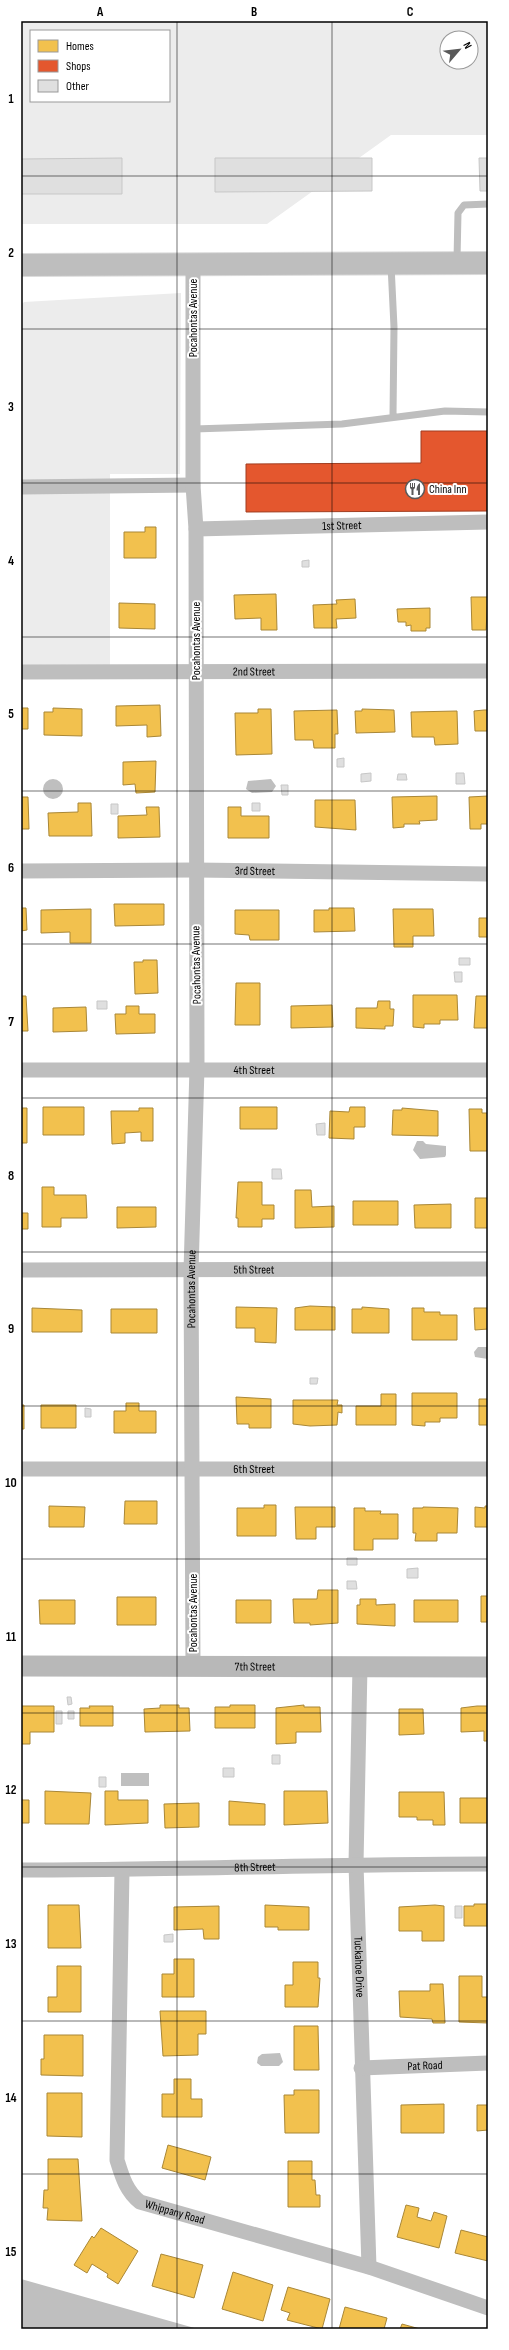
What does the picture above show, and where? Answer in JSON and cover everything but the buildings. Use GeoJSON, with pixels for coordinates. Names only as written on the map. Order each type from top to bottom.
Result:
{"type":"FeatureCollection","features":[{"type":"Feature","properties":{"kind":"highway"},"geometry":{"type":"LineString","coordinates":[[21,265],[488,263]]}},
{"type":"Feature","properties":{"kind":"street","name":"Pocahontas Avenue"},"geometry":{"type":"LineString","coordinates":[[193,265],[193,485],[196,529],[197,1068],[191,1271],[194,1468],[193,1666]]}},
{"type":"Feature","properties":{"kind":"street"},"geometry":{"type":"LineString","coordinates":[[21,487],[193,485]]}},
{"type":"Feature","properties":{"kind":"street","name":"1st Street"},"geometry":{"type":"LineString","coordinates":[[196,529],[488,522]]}},
{"type":"Feature","properties":{"kind":"street","name":"2nd Street"},"geometry":{"type":"LineString","coordinates":[[21,672],[488,671]]}},
{"type":"Feature","properties":{"kind":"street","name":"3rd Street"},"geometry":{"type":"LineString","coordinates":[[21,871],[196,870],[488,874]]}},
{"type":"Feature","properties":{"kind":"street","name":"4th Street"},"geometry":{"type":"LineString","coordinates":[[21,1070],[197,1068],[488,1070]]}},
{"type":"Feature","properties":{"kind":"street","name":"5th Street"},"geometry":{"type":"LineString","coordinates":[[21,1270],[191,1271],[488,1269]]}},
{"type":"Feature","properties":{"kind":"street","name":"6th Street"},"geometry":{"type":"LineString","coordinates":[[21,1469],[488,1469]]}},
{"type":"Feature","properties":{"kind":"street","name":"7th Street"},"geometry":{"type":"LineString","coordinates":[[21,1666],[488,1667]]}},
{"type":"Feature","properties":{"kind":"street","name":"Tuckahoe Drive"},"geometry":{"type":"LineString","coordinates":[[360,1666],[356,1864],[361,2068],[369,2267]]}},
{"type":"Feature","properties":{"kind":"street","name":"8th Street"},"geometry":{"type":"LineString","coordinates":[[21,1870],[122,1870],[356,1864],[488,1864]]}},
{"type":"Feature","properties":{"kind":"street","name":"Whippany Road"},"geometry":{"type":"LineString","coordinates":[[122,1870],[118,2160],[123,2180],[132,2196],[140,2202],[369,2267],[488,2308]]}},
{"type":"Feature","properties":{"kind":"street","name":"Pat Road"},"geometry":{"type":"LineString","coordinates":[[361,2068],[488,2063]]}},
{"type":"Feature","properties":{"kind":"lane"},"geometry":{"type":"LineString","coordinates":[[457,263],[458,213],[464,205],[488,204]]}},
{"type":"Feature","properties":{"kind":"lane"},"geometry":{"type":"LineString","coordinates":[[391,264],[394,327],[393,416]]}},
{"type":"Feature","properties":{"kind":"lane"},"geometry":{"type":"LineString","coordinates":[[194,429],[342,424],[393,416],[446,411],[488,412]]}},
{"type":"Feature","properties":{"kind":"shaded area"},"geometry":{"type":"Polygon","coordinates":[[[21,21],[488,21],[488,135],[391,135],[267,224],[21,224],[21,21]]]}},
{"type":"Feature","properties":{"kind":"shaded area"},"geometry":{"type":"Polygon","coordinates":[[[181,293],[180,474],[110,474],[110,669],[21,666],[21,305],[24,302],[181,293]]]}},
{"type":"Feature","properties":{"kind":"shaded area"},"geometry":{"type":"Polygon","coordinates":[[[53,779],[60,782],[63,789],[60,796],[53,799],[46,796],[43,789],[46,782],[53,779]]]}},
{"type":"Feature","properties":{"kind":"shaded area"},"geometry":{"type":"Polygon","coordinates":[[[271,779],[276,786],[272,792],[252,793],[246,789],[248,781],[271,779]]]}},
{"type":"Feature","properties":{"kind":"shaded area"},"geometry":{"type":"Polygon","coordinates":[[[417,1141],[423,1141],[426,1144],[446,1146],[445,1157],[420,1159],[413,1150],[417,1141]]]}},
{"type":"Feature","properties":{"kind":"shaded area"},"geometry":{"type":"Polygon","coordinates":[[[478,1347],[488,1347],[488,1359],[475,1357],[474,1352],[478,1347]]]}},
{"type":"Feature","properties":{"kind":"shaded area"},"geometry":{"type":"Polygon","coordinates":[[[121,1773],[149,1773],[149,1786],[121,1786],[121,1773]]]}},
{"type":"Feature","properties":{"kind":"shaded area"},"geometry":{"type":"Polygon","coordinates":[[[280,2053],[283,2062],[279,2066],[261,2066],[257,2063],[258,2057],[262,2054],[280,2053]]]}},
{"type":"Feature","properties":{"kind":"shaded area"},"geometry":{"type":"Polygon","coordinates":[[[21,2279],[198,2329],[21,2329],[21,2279]]]}},
{"type":"Feature","properties":{"kind":"place","name":"China Inn"},"geometry":{"type":"Point","coordinates":[415,489]}}]}
